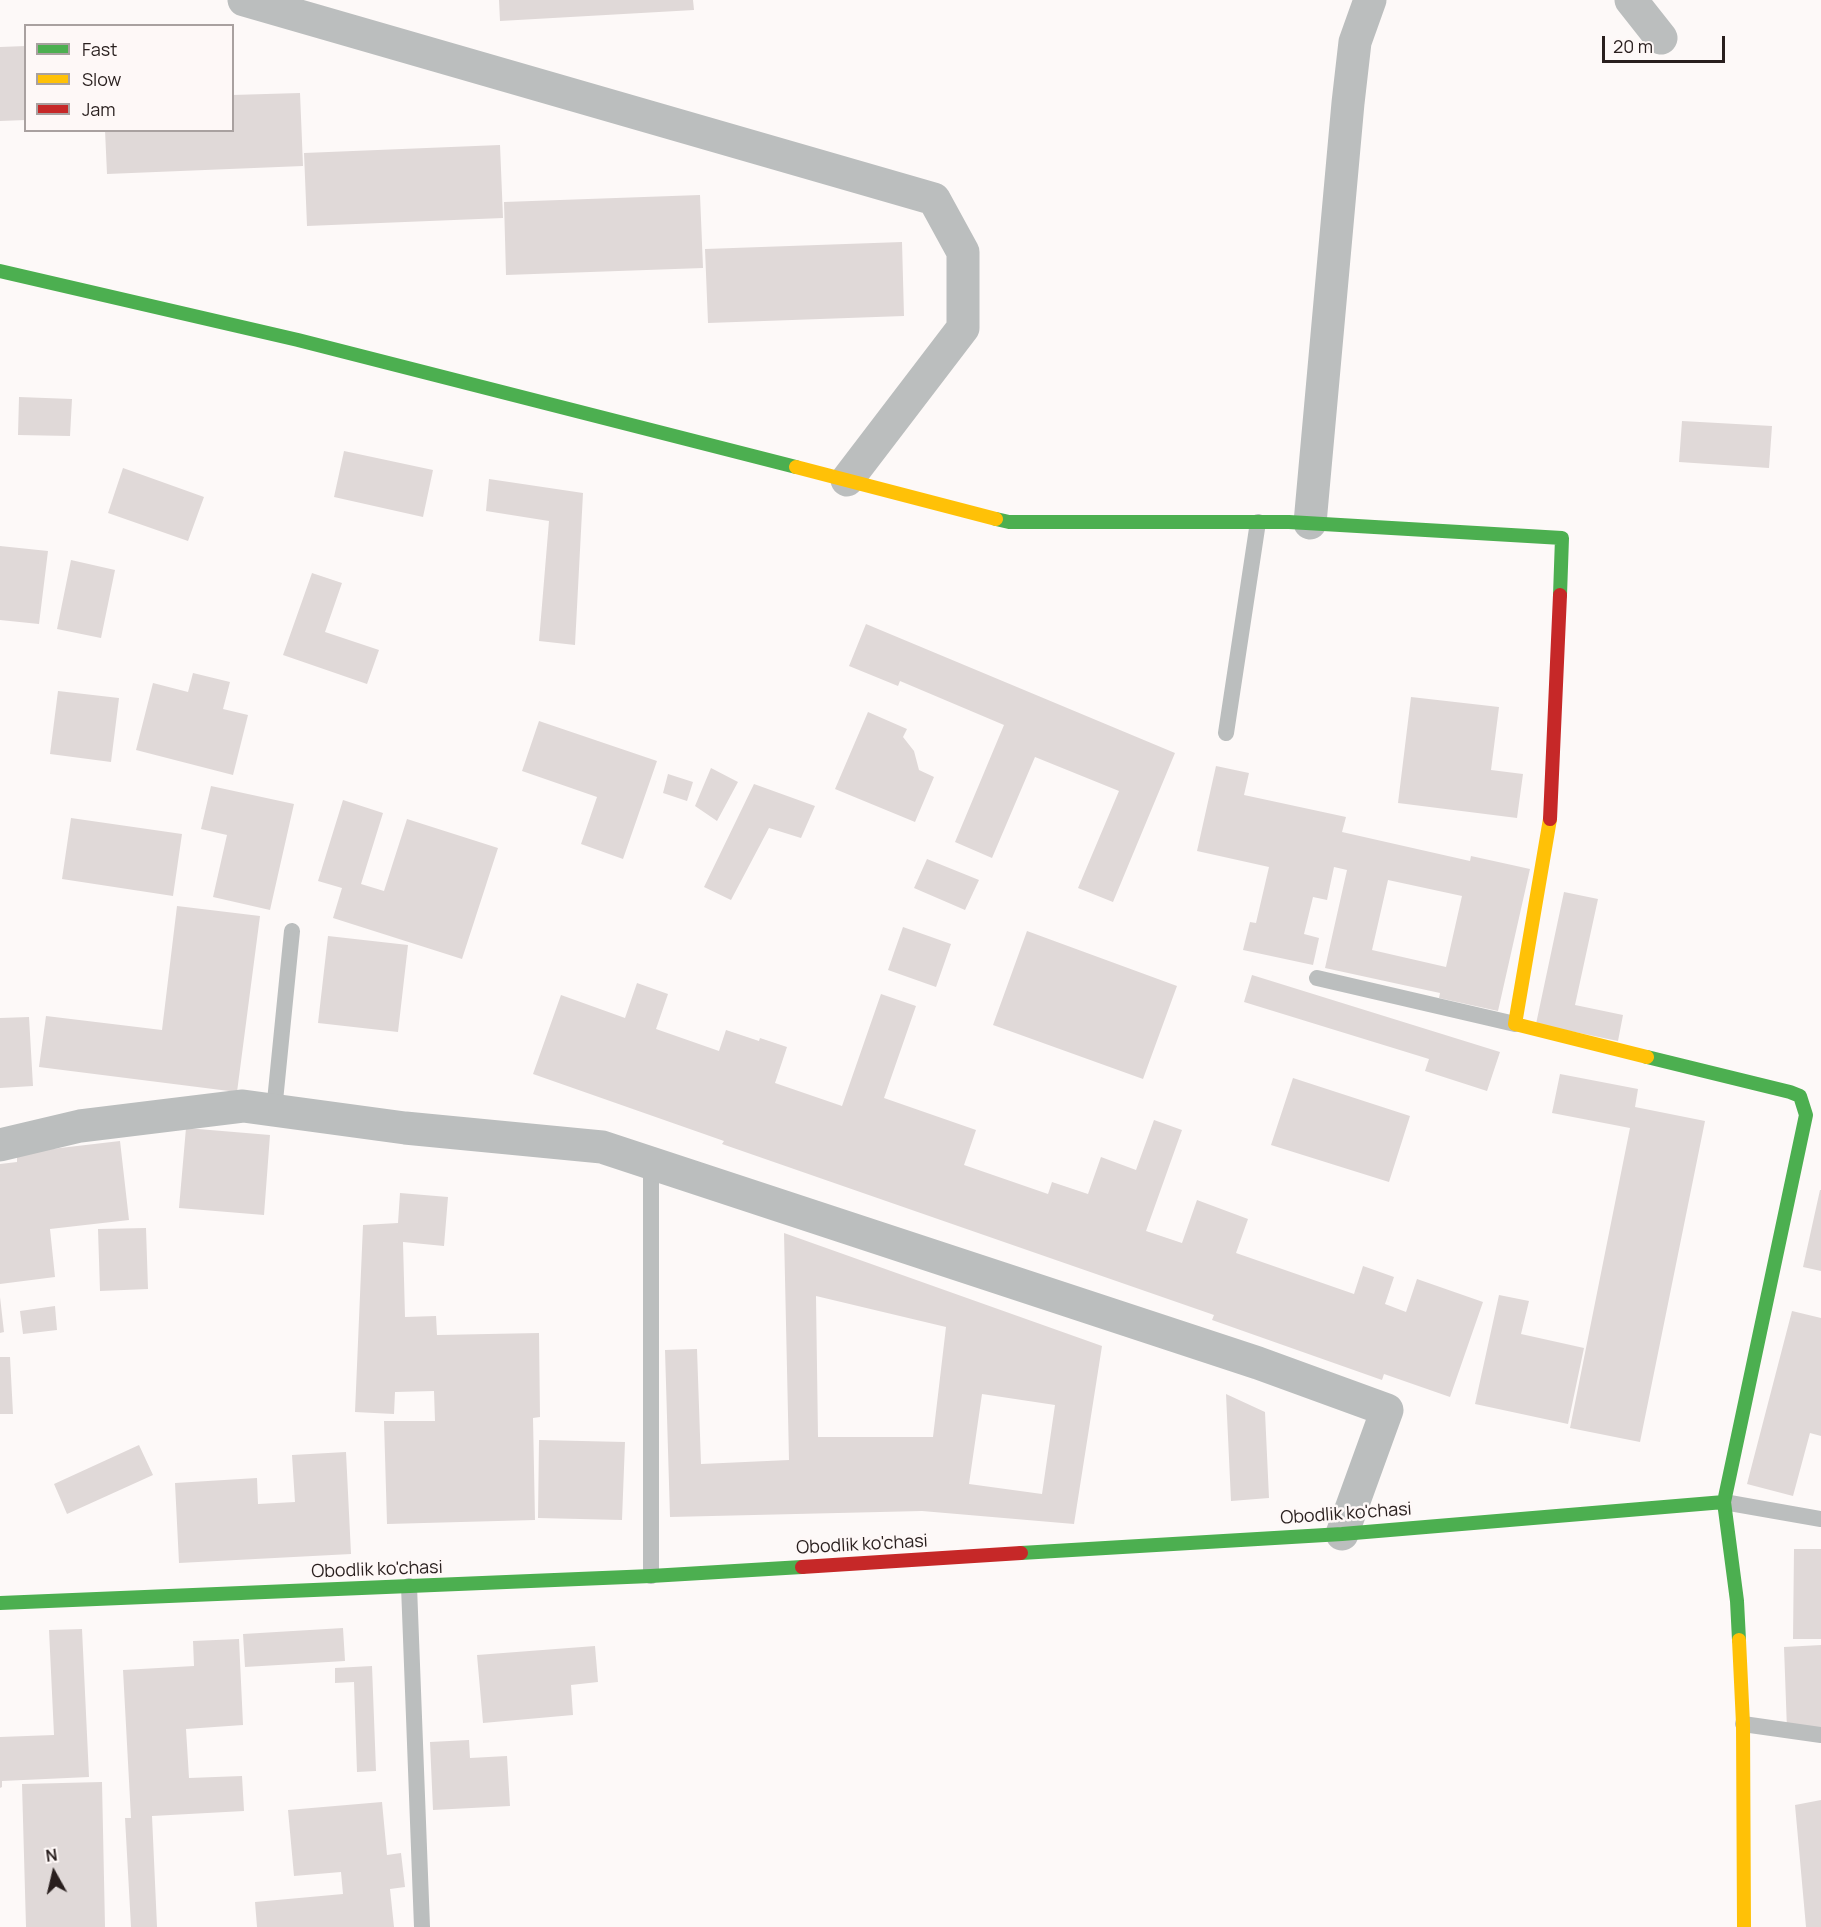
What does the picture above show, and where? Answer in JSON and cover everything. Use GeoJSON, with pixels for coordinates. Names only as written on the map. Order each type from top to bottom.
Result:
{"type":"FeatureCollection","features":[{"type":"Feature","properties":{"kind":"street"},"geometry":{"type":"LineString","coordinates":[[244,0],[934,199],[963,252],[963,328],[847,480]]}},
{"type":"Feature","properties":{"kind":"street"},"geometry":{"type":"LineString","coordinates":[[1310,523],[1348,103],[1355,42],[1370,0]]}},
{"type":"Feature","properties":{"kind":"street"},"geometry":{"type":"LineString","coordinates":[[1631,0],[1661,38]]}},
{"type":"Feature","properties":{"kind":"street"},"geometry":{"type":"LineString","coordinates":[[0,271],[298,340],[1009,522],[1310,523],[1562,538],[1550,819],[1515,1024],[1790,1092],[1800,1096],[1805,1105],[1806,1116],[1724,1502],[1737,1601],[1743,1724],[1744,1927]]}},
{"type":"Feature","properties":{"kind":"street"},"geometry":{"type":"LineString","coordinates":[[0,1145],[80,1126],[243,1106],[405,1128],[602,1147],[1247,1359],[1387,1410],[1342,1534]]}},
{"type":"Feature","properties":{"kind":"street","name":"Obodlik ko'chasi"},"geometry":{"type":"LineString","coordinates":[[0,1603],[651,1576],[1342,1534],[1724,1502]]}},
{"type":"Feature","properties":{"kind":"lane"},"geometry":{"type":"LineString","coordinates":[[1226,733],[1258,522]]}},
{"type":"Feature","properties":{"kind":"lane"},"geometry":{"type":"LineString","coordinates":[[274,1111],[292,931]]}},
{"type":"Feature","properties":{"kind":"lane"},"geometry":{"type":"LineString","coordinates":[[1317,978],[1515,1024]]}},
{"type":"Feature","properties":{"kind":"lane"},"geometry":{"type":"LineString","coordinates":[[651,1163],[651,1576]]}},
{"type":"Feature","properties":{"kind":"lane"},"geometry":{"type":"LineString","coordinates":[[1724,1502],[1821,1520]]}},
{"type":"Feature","properties":{"kind":"lane"},"geometry":{"type":"LineString","coordinates":[[409,1586],[422,1927]]}},
{"type":"Feature","properties":{"kind":"lane"},"geometry":{"type":"LineString","coordinates":[[1743,1724],[1821,1736]]}},
{"type":"Feature","properties":{"kind":"building"},"geometry":{"type":"Polygon","coordinates":[[[499,0],[693,0],[694,10],[500,21],[499,0]]]}},
{"type":"Feature","properties":{"kind":"building"},"geometry":{"type":"Polygon","coordinates":[[[24,46],[24,120],[0,121],[0,47],[24,46]]]}},
{"type":"Feature","properties":{"kind":"building"},"geometry":{"type":"Polygon","coordinates":[[[300,93],[303,166],[107,174],[105,132],[234,132],[234,95],[300,93]]]}},
{"type":"Feature","properties":{"kind":"building"},"geometry":{"type":"Polygon","coordinates":[[[500,145],[503,218],[307,226],[304,153],[500,145]]]}},
{"type":"Feature","properties":{"kind":"building"},"geometry":{"type":"Polygon","coordinates":[[[700,195],[703,268],[506,275],[504,202],[700,195]]]}},
{"type":"Feature","properties":{"kind":"building"},"geometry":{"type":"Polygon","coordinates":[[[902,242],[904,316],[708,323],[705,249],[902,242]]]}},
{"type":"Feature","properties":{"kind":"building"},"geometry":{"type":"Polygon","coordinates":[[[19,397],[72,399],[70,436],[18,435],[19,397]]]}},
{"type":"Feature","properties":{"kind":"building"},"geometry":{"type":"Polygon","coordinates":[[[1682,421],[1772,426],[1769,468],[1679,462],[1682,421]]]}},
{"type":"Feature","properties":{"kind":"building"},"geometry":{"type":"Polygon","coordinates":[[[344,451],[433,470],[423,517],[334,497],[344,451]]]}},
{"type":"Feature","properties":{"kind":"building"},"geometry":{"type":"Polygon","coordinates":[[[123,468],[204,497],[188,541],[108,513],[123,468]]]}},
{"type":"Feature","properties":{"kind":"building"},"geometry":{"type":"Polygon","coordinates":[[[489,479],[583,493],[575,645],[539,641],[549,521],[486,511],[489,479]]]}},
{"type":"Feature","properties":{"kind":"building"},"geometry":{"type":"Polygon","coordinates":[[[0,546],[48,551],[39,624],[0,620],[0,546]]]}},
{"type":"Feature","properties":{"kind":"building"},"geometry":{"type":"Polygon","coordinates":[[[71,560],[115,570],[101,638],[57,629],[71,560]]]}},
{"type":"Feature","properties":{"kind":"building"},"geometry":{"type":"Polygon","coordinates":[[[312,573],[342,583],[325,632],[379,650],[367,684],[283,655],[312,573]]]}},
{"type":"Feature","properties":{"kind":"building"},"geometry":{"type":"Polygon","coordinates":[[[866,624],[1175,753],[1113,902],[1078,888],[1119,791],[1035,757],[992,858],[955,842],[1004,725],[900,681],[898,686],[849,666],[866,624]]]}},
{"type":"Feature","properties":{"kind":"building"},"geometry":{"type":"Polygon","coordinates":[[[193,673],[230,682],[223,709],[248,715],[233,775],[136,750],[153,683],[188,692],[193,673]]]}},
{"type":"Feature","properties":{"kind":"building"},"geometry":{"type":"Polygon","coordinates":[[[58,691],[119,698],[111,762],[50,754],[58,691]]]}},
{"type":"Feature","properties":{"kind":"building"},"geometry":{"type":"Polygon","coordinates":[[[1411,697],[1499,707],[1491,770],[1523,774],[1517,818],[1398,803],[1411,697]]]}},
{"type":"Feature","properties":{"kind":"building"},"geometry":{"type":"Polygon","coordinates":[[[868,712],[907,729],[903,737],[914,751],[919,770],[934,777],[915,822],[835,789],[868,712]]]}},
{"type":"Feature","properties":{"kind":"building"},"geometry":{"type":"Polygon","coordinates":[[[539,721],[657,761],[623,859],[581,844],[597,797],[522,771],[539,721]]]}},
{"type":"Feature","properties":{"kind":"building"},"geometry":{"type":"Polygon","coordinates":[[[1216,766],[1249,773],[1244,795],[1346,817],[1342,832],[1470,861],[1471,856],[1530,869],[1498,1011],[1439,998],[1440,993],[1325,968],[1347,870],[1334,867],[1327,900],[1313,897],[1304,934],[1319,938],[1313,965],[1243,950],[1250,922],[1256,923],[1269,867],[1197,851],[1216,766]],[[1388,880],[1372,950],[1446,967],[1462,896],[1388,880]]]}},
{"type":"Feature","properties":{"kind":"building"},"geometry":{"type":"Polygon","coordinates":[[[711,768],[738,782],[717,821],[695,806],[711,768]]]}},
{"type":"Feature","properties":{"kind":"building"},"geometry":{"type":"Polygon","coordinates":[[[668,774],[693,782],[687,801],[663,793],[668,774]]]}},
{"type":"Feature","properties":{"kind":"building"},"geometry":{"type":"Polygon","coordinates":[[[754,784],[815,806],[801,838],[769,828],[731,900],[704,887],[754,784]]]}},
{"type":"Feature","properties":{"kind":"building"},"geometry":{"type":"Polygon","coordinates":[[[211,786],[294,804],[270,910],[213,897],[227,835],[201,829],[211,786]]]}},
{"type":"Feature","properties":{"kind":"building"},"geometry":{"type":"Polygon","coordinates":[[[343,800],[383,813],[361,884],[384,891],[407,819],[498,848],[462,959],[333,918],[342,888],[318,881],[343,800]]]}},
{"type":"Feature","properties":{"kind":"building"},"geometry":{"type":"Polygon","coordinates":[[[71,818],[182,834],[173,896],[62,879],[71,818]]]}},
{"type":"Feature","properties":{"kind":"building"},"geometry":{"type":"Polygon","coordinates":[[[927,859],[979,880],[965,910],[914,888],[927,859]]]}},
{"type":"Feature","properties":{"kind":"building"},"geometry":{"type":"Polygon","coordinates":[[[1564,892],[1598,899],[1575,1005],[1623,1015],[1618,1041],[1536,1024],[1564,892]]]}},
{"type":"Feature","properties":{"kind":"building"},"geometry":{"type":"Polygon","coordinates":[[[177,906],[260,916],[237,1092],[39,1067],[46,1016],[162,1030],[177,906]]]}},
{"type":"Feature","properties":{"kind":"building"},"geometry":{"type":"Polygon","coordinates":[[[903,927],[951,944],[936,987],[888,970],[903,927]]]}},
{"type":"Feature","properties":{"kind":"building"},"geometry":{"type":"Polygon","coordinates":[[[1027,931],[1177,986],[1143,1079],[993,1025],[1027,931]]]}},
{"type":"Feature","properties":{"kind":"building"},"geometry":{"type":"Polygon","coordinates":[[[328,936],[408,945],[398,1032],[318,1023],[328,936]]]}},
{"type":"Feature","properties":{"kind":"building"},"geometry":{"type":"Polygon","coordinates":[[[1252,975],[1500,1052],[1487,1091],[1425,1071],[1429,1059],[1244,1002],[1252,975]]]}},
{"type":"Feature","properties":{"kind":"building"},"geometry":{"type":"Polygon","coordinates":[[[637,983],[668,994],[656,1029],[719,1051],[726,1030],[787,1047],[775,1083],[842,1106],[881,994],[916,1006],[884,1098],[976,1130],[964,1165],[1048,1194],[1052,1182],[1088,1194],[1101,1157],[1136,1170],[1154,1120],[1182,1130],[1146,1231],[1182,1243],[1197,1200],[1248,1219],[1236,1253],[1354,1294],[1363,1266],[1394,1277],[1385,1304],[1406,1312],[1417,1279],[1483,1302],[1450,1397],[1384,1374],[1382,1380],[1212,1320],[1214,1315],[722,1144],[724,1141],[533,1074],[561,995],[625,1018],[637,983]]]}},
{"type":"Feature","properties":{"kind":"building"},"geometry":{"type":"Polygon","coordinates":[[[29,1017],[33,1086],[0,1088],[0,1018],[29,1017]]]}},
{"type":"Feature","properties":{"kind":"building"},"geometry":{"type":"Polygon","coordinates":[[[1560,1074],[1638,1089],[1635,1107],[1705,1121],[1640,1442],[1570,1428],[1630,1128],[1552,1113],[1560,1074]]]}},
{"type":"Feature","properties":{"kind":"building"},"geometry":{"type":"Polygon","coordinates":[[[1293,1078],[1410,1116],[1389,1182],[1271,1145],[1293,1078]]]}},
{"type":"Feature","properties":{"kind":"building"},"geometry":{"type":"Polygon","coordinates":[[[186,1128],[270,1135],[264,1215],[179,1208],[186,1128]]]}},
{"type":"Feature","properties":{"kind":"building"},"geometry":{"type":"Polygon","coordinates":[[[120,1141],[129,1220],[50,1229],[55,1277],[0,1284],[0,1164],[17,1162],[17,1153],[120,1141]]]}},
{"type":"Feature","properties":{"kind":"building"},"geometry":{"type":"Polygon","coordinates":[[[1821,1190],[1821,1271],[1803,1267],[1821,1190]]]}},
{"type":"Feature","properties":{"kind":"building"},"geometry":{"type":"Polygon","coordinates":[[[400,1193],[448,1197],[444,1246],[403,1242],[405,1317],[436,1316],[437,1335],[539,1333],[540,1417],[533,1418],[535,1520],[387,1524],[384,1421],[435,1421],[434,1391],[395,1392],[394,1414],[355,1412],[363,1225],[398,1223],[400,1193]]]}},
{"type":"Feature","properties":{"kind":"building"},"geometry":{"type":"Polygon","coordinates":[[[146,1228],[148,1289],[100,1291],[98,1229],[146,1228]]]}},
{"type":"Feature","properties":{"kind":"building"},"geometry":{"type":"Polygon","coordinates":[[[784,1233],[1102,1346],[1074,1524],[922,1511],[670,1517],[665,1350],[697,1349],[701,1464],[789,1460],[784,1233]],[[816,1296],[818,1437],[933,1437],[946,1327],[816,1296]],[[982,1394],[969,1484],[1042,1494],[1055,1405],[982,1394]]]}},
{"type":"Feature","properties":{"kind":"building"},"geometry":{"type":"Polygon","coordinates":[[[1499,1295],[1529,1301],[1521,1334],[1584,1348],[1568,1424],[1475,1404],[1499,1295]]]}},
{"type":"Feature","properties":{"kind":"building"},"geometry":{"type":"Polygon","coordinates":[[[0,1297],[4,1332],[0,1333],[0,1297]]]}},
{"type":"Feature","properties":{"kind":"building"},"geometry":{"type":"Polygon","coordinates":[[[55,1306],[57,1330],[23,1334],[20,1311],[55,1306]]]}},
{"type":"Feature","properties":{"kind":"building"},"geometry":{"type":"Polygon","coordinates":[[[1792,1311],[1821,1318],[1821,1436],[1810,1433],[1793,1496],[1747,1484],[1792,1311]]]}},
{"type":"Feature","properties":{"kind":"building"},"geometry":{"type":"Polygon","coordinates":[[[0,1357],[10,1357],[13,1414],[0,1414],[0,1357]]]}},
{"type":"Feature","properties":{"kind":"building"},"geometry":{"type":"Polygon","coordinates":[[[1226,1394],[1265,1412],[1269,1498],[1231,1501],[1226,1394]]]}},
{"type":"Feature","properties":{"kind":"building"},"geometry":{"type":"Polygon","coordinates":[[[539,1440],[625,1442],[622,1520],[538,1518],[539,1440]]]}},
{"type":"Feature","properties":{"kind":"building"},"geometry":{"type":"Polygon","coordinates":[[[139,1445],[153,1475],[67,1514],[54,1484],[139,1445]]]}},
{"type":"Feature","properties":{"kind":"building"},"geometry":{"type":"Polygon","coordinates":[[[346,1452],[351,1554],[179,1563],[175,1483],[257,1478],[258,1504],[295,1502],[292,1455],[346,1452]]]}},
{"type":"Feature","properties":{"kind":"building"},"geometry":{"type":"Polygon","coordinates":[[[1794,1549],[1821,1549],[1821,1639],[1793,1639],[1794,1549]]]}},
{"type":"Feature","properties":{"kind":"building"},"geometry":{"type":"Polygon","coordinates":[[[343,1628],[345,1661],[245,1667],[243,1634],[343,1628]]]}},
{"type":"Feature","properties":{"kind":"building"},"geometry":{"type":"Polygon","coordinates":[[[82,1629],[89,1777],[2,1781],[0,1788],[0,1737],[54,1735],[49,1630],[82,1629]]]}},
{"type":"Feature","properties":{"kind":"building"},"geometry":{"type":"Polygon","coordinates":[[[239,1639],[243,1725],[186,1729],[189,1778],[242,1776],[244,1811],[152,1816],[157,1927],[131,1927],[125,1818],[131,1818],[123,1670],[194,1666],[193,1641],[239,1639]]]}},
{"type":"Feature","properties":{"kind":"building"},"geometry":{"type":"Polygon","coordinates":[[[1821,1645],[1821,1729],[1787,1730],[1784,1647],[1821,1645]]]}},
{"type":"Feature","properties":{"kind":"building"},"geometry":{"type":"Polygon","coordinates":[[[595,1646],[598,1682],[571,1685],[573,1715],[483,1723],[477,1655],[595,1646]]]}},
{"type":"Feature","properties":{"kind":"building"},"geometry":{"type":"Polygon","coordinates":[[[372,1666],[376,1771],[357,1772],[354,1682],[335,1683],[335,1668],[372,1666]]]}},
{"type":"Feature","properties":{"kind":"building"},"geometry":{"type":"Polygon","coordinates":[[[469,1740],[470,1758],[507,1756],[510,1806],[433,1810],[430,1742],[469,1740]]]}},
{"type":"Feature","properties":{"kind":"building"},"geometry":{"type":"Polygon","coordinates":[[[102,1782],[105,1927],[26,1927],[22,1784],[102,1782]]]}},
{"type":"Feature","properties":{"kind":"building"},"geometry":{"type":"Polygon","coordinates":[[[1821,1800],[1821,1927],[1806,1927],[1795,1805],[1821,1800]]]}},
{"type":"Feature","properties":{"kind":"building"},"geometry":{"type":"Polygon","coordinates":[[[382,1802],[387,1855],[401,1853],[405,1887],[390,1889],[394,1927],[257,1927],[255,1902],[343,1894],[341,1872],[294,1876],[288,1810],[382,1802]]]}},
{"type":"Feature","properties":{"kind":"traffic: fast"},"geometry":{"type":"LineString","coordinates":[[0,271],[298,340],[796,467]]}},
{"type":"Feature","properties":{"kind":"traffic: fast"},"geometry":{"type":"LineString","coordinates":[[996,519],[1009,522],[1289,522],[1562,538],[1560,595]]}},
{"type":"Feature","properties":{"kind":"traffic: fast"},"geometry":{"type":"LineString","coordinates":[[1647,1057],[1790,1092],[1800,1096],[1806,1115],[1724,1502],[1737,1601],[1739,1640]]}},
{"type":"Feature","properties":{"kind":"traffic: fast"},"geometry":{"type":"LineString","coordinates":[[1021,1553],[1342,1534],[1724,1502]]}},
{"type":"Feature","properties":{"kind":"traffic: fast"},"geometry":{"type":"LineString","coordinates":[[0,1603],[651,1576],[802,1567]]}},
{"type":"Feature","properties":{"kind":"traffic: slow"},"geometry":{"type":"LineString","coordinates":[[796,467],[996,519]]}},
{"type":"Feature","properties":{"kind":"traffic: slow"},"geometry":{"type":"LineString","coordinates":[[1550,819],[1515,1024],[1647,1057]]}},
{"type":"Feature","properties":{"kind":"traffic: slow"},"geometry":{"type":"LineString","coordinates":[[1739,1640],[1743,1724],[1744,1927]]}},
{"type":"Feature","properties":{"kind":"traffic: jam"},"geometry":{"type":"LineString","coordinates":[[1550,819],[1560,595]]}},
{"type":"Feature","properties":{"kind":"traffic: jam"},"geometry":{"type":"LineString","coordinates":[[802,1567],[1021,1553]]}}]}
